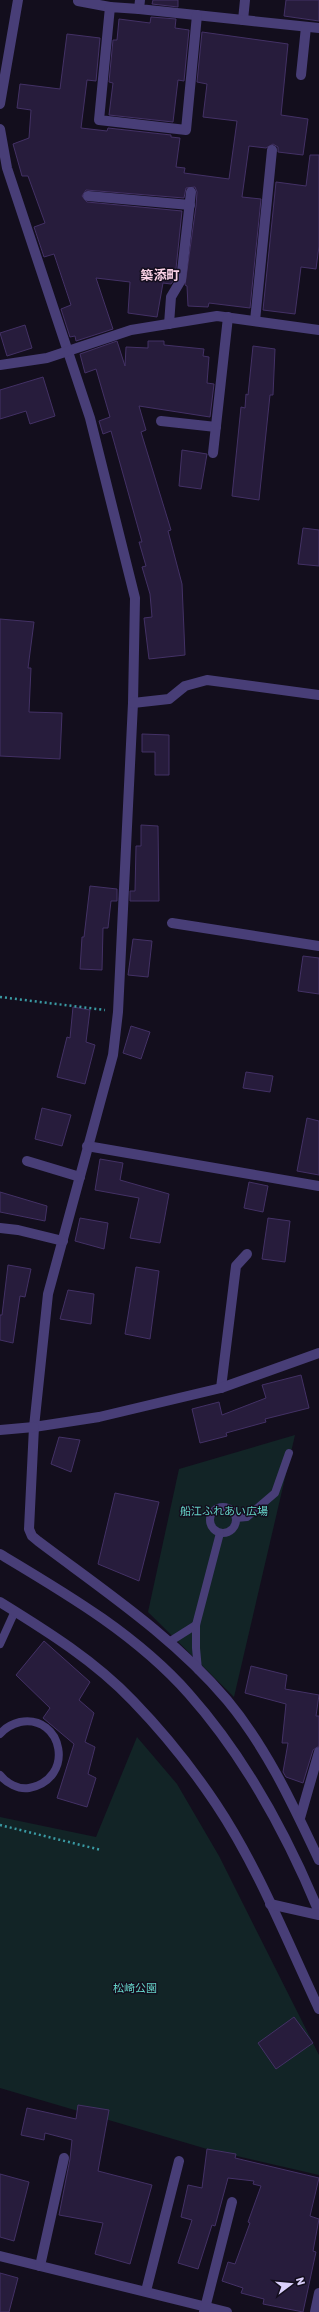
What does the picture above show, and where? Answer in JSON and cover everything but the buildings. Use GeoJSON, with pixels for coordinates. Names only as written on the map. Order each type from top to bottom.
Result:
{"type":"FeatureCollection","features":[{"type":"Feature","properties":{"kind":"street"},"geometry":{"type":"LineString","coordinates":[[0,104],[18,0]]}},
{"type":"Feature","properties":{"kind":"street"},"geometry":{"type":"LineString","coordinates":[[243,20],[245,0]]}},
{"type":"Feature","properties":{"kind":"street"},"geometry":{"type":"LineString","coordinates":[[78,1],[110,7],[139,4],[197,15],[319,28]]}},
{"type":"Feature","properties":{"kind":"street"},"geometry":{"type":"LineString","coordinates":[[110,7],[99,120],[186,130],[197,15]]}},
{"type":"Feature","properties":{"kind":"street"},"geometry":{"type":"LineString","coordinates":[[300,75],[306,27]]}},
{"type":"Feature","properties":{"kind":"street"},"geometry":{"type":"LineString","coordinates":[[0,129],[8,168],[66,351],[90,418],[135,598],[133,703],[118,1012],[113,1055],[87,1146],[63,1242],[48,1294],[34,1427],[29,1529],[32,1536],[152,1627],[198,1670],[228,1701],[270,1761],[300,1818],[319,1860]]}},
{"type":"Feature","properties":{"kind":"street"},"geometry":{"type":"LineString","coordinates":[[255,321],[272,150]]}},
{"type":"Feature","properties":{"kind":"street"},"geometry":{"type":"LineString","coordinates":[[169,324],[172,297],[181,280],[191,192]]}},
{"type":"Feature","properties":{"kind":"street"},"geometry":{"type":"LineString","coordinates":[[88,196],[190,205]]}},
{"type":"Feature","properties":{"kind":"street"},"geometry":{"type":"LineString","coordinates":[[0,365],[47,358],[131,330],[217,316],[319,330]]}},
{"type":"Feature","properties":{"kind":"street"},"geometry":{"type":"LineString","coordinates":[[214,453],[228,318]]}},
{"type":"Feature","properties":{"kind":"street"},"geometry":{"type":"LineString","coordinates":[[161,420],[216,427]]}},
{"type":"Feature","properties":{"kind":"street"},"geometry":{"type":"LineString","coordinates":[[133,703],[169,699],[185,686],[206,680],[319,695]]}},
{"type":"Feature","properties":{"kind":"street"},"geometry":{"type":"LineString","coordinates":[[172,923],[319,946]]}},
{"type":"Feature","properties":{"kind":"street"},"geometry":{"type":"LineString","coordinates":[[87,1146],[319,1186]]}},
{"type":"Feature","properties":{"kind":"street"},"geometry":{"type":"LineString","coordinates":[[27,1161],[80,1177]]}},
{"type":"Feature","properties":{"kind":"street"},"geometry":{"type":"LineString","coordinates":[[0,1228],[18,1230],[63,1242]]}},
{"type":"Feature","properties":{"kind":"street"},"geometry":{"type":"LineString","coordinates":[[221,1388],[236,1266],[246,1254]]}},
{"type":"Feature","properties":{"kind":"street"},"geometry":{"type":"LineString","coordinates":[[0,1430],[34,1427],[100,1417],[221,1388],[319,1353]]}},
{"type":"Feature","properties":{"kind":"street"},"geometry":{"type":"LineString","coordinates":[[0,1554],[77,1600],[141,1649],[188,1694],[227,1741],[268,1808],[304,1876],[319,1914]]}},
{"type":"Feature","properties":{"kind":"street"},"geometry":{"type":"LineString","coordinates":[[0,1602],[77,1652],[132,1700],[164,1736],[216,1805],[270,1904],[319,2009]]}},
{"type":"Feature","properties":{"kind":"street"},"geometry":{"type":"LineString","coordinates":[[300,1818],[319,1752]]}},
{"type":"Feature","properties":{"kind":"street"},"geometry":{"type":"LineString","coordinates":[[307,1835],[319,1838]]}},
{"type":"Feature","properties":{"kind":"street"},"geometry":{"type":"LineString","coordinates":[[270,1904],[319,1914]]}},
{"type":"Feature","properties":{"kind":"street"},"geometry":{"type":"LineString","coordinates":[[40,2266],[64,2158]]}},
{"type":"Feature","properties":{"kind":"street"},"geometry":{"type":"LineString","coordinates":[[146,2291],[179,2160]]}},
{"type":"Feature","properties":{"kind":"street"},"geometry":{"type":"LineString","coordinates":[[205,2309],[232,2202]]}},
{"type":"Feature","properties":{"kind":"street"},"geometry":{"type":"LineString","coordinates":[[0,2256],[146,2291],[205,2309],[227,2312]]}},
{"type":"Feature","properties":{"kind":"street"},"geometry":{"type":"LineString","coordinates":[[315,2312],[319,2293]]}},
{"type":"Feature","properties":{"kind":"lane"},"geometry":{"type":"LineString","coordinates":[[236,1518],[247,1517],[275,1493],[289,1452]]}},
{"type":"Feature","properties":{"kind":"lane"},"geometry":{"type":"LineString","coordinates":[[221,1507],[231,1510],[236,1518],[236,1523],[230,1532],[220,1533],[212,1527],[210,1517],[216,1509],[221,1507]]}},
{"type":"Feature","properties":{"kind":"lane"},"geometry":{"type":"LineString","coordinates":[[198,1670],[196,1625],[220,1533]]}},
{"type":"Feature","properties":{"kind":"lane"},"geometry":{"type":"LineString","coordinates":[[0,1644],[15,1611]]}},
{"type":"Feature","properties":{"kind":"lane"},"geometry":{"type":"LineString","coordinates":[[169,1642],[196,1625]]}},
{"type":"Feature","properties":{"kind":"lane"},"geometry":{"type":"LineString","coordinates":[[0,1733],[14,1724],[26,1721],[39,1724],[50,1731],[58,1742],[60,1755],[57,1768],[50,1779],[39,1786],[26,1788],[13,1786],[0,1774]]}},
{"type":"Feature","properties":{"kind":"path"},"geometry":{"type":"LineString","coordinates":[[0,998],[118,1012]]}},
{"type":"Feature","properties":{"kind":"path"},"geometry":{"type":"LineString","coordinates":[[0,1825],[101,1850]]}},
{"type":"Feature","properties":{"kind":"green space","name":"船江ふれあい広場"},"geometry":{"type":"Polygon","coordinates":[[[295,1435],[234,1697],[148,1612],[179,1469],[295,1435]]]}},
{"type":"Feature","properties":{"kind":"green space","name":"松崎公園"},"geometry":{"type":"Polygon","coordinates":[[[137,1737],[177,1784],[219,1856],[319,2055],[319,2175],[207,2149],[0,2088],[0,1817],[96,1837],[137,1737]]]}},
{"type":"Feature","properties":{"kind":"district","name":"築添町"},"geometry":{"type":"Point","coordinates":[160,275]}}]}
